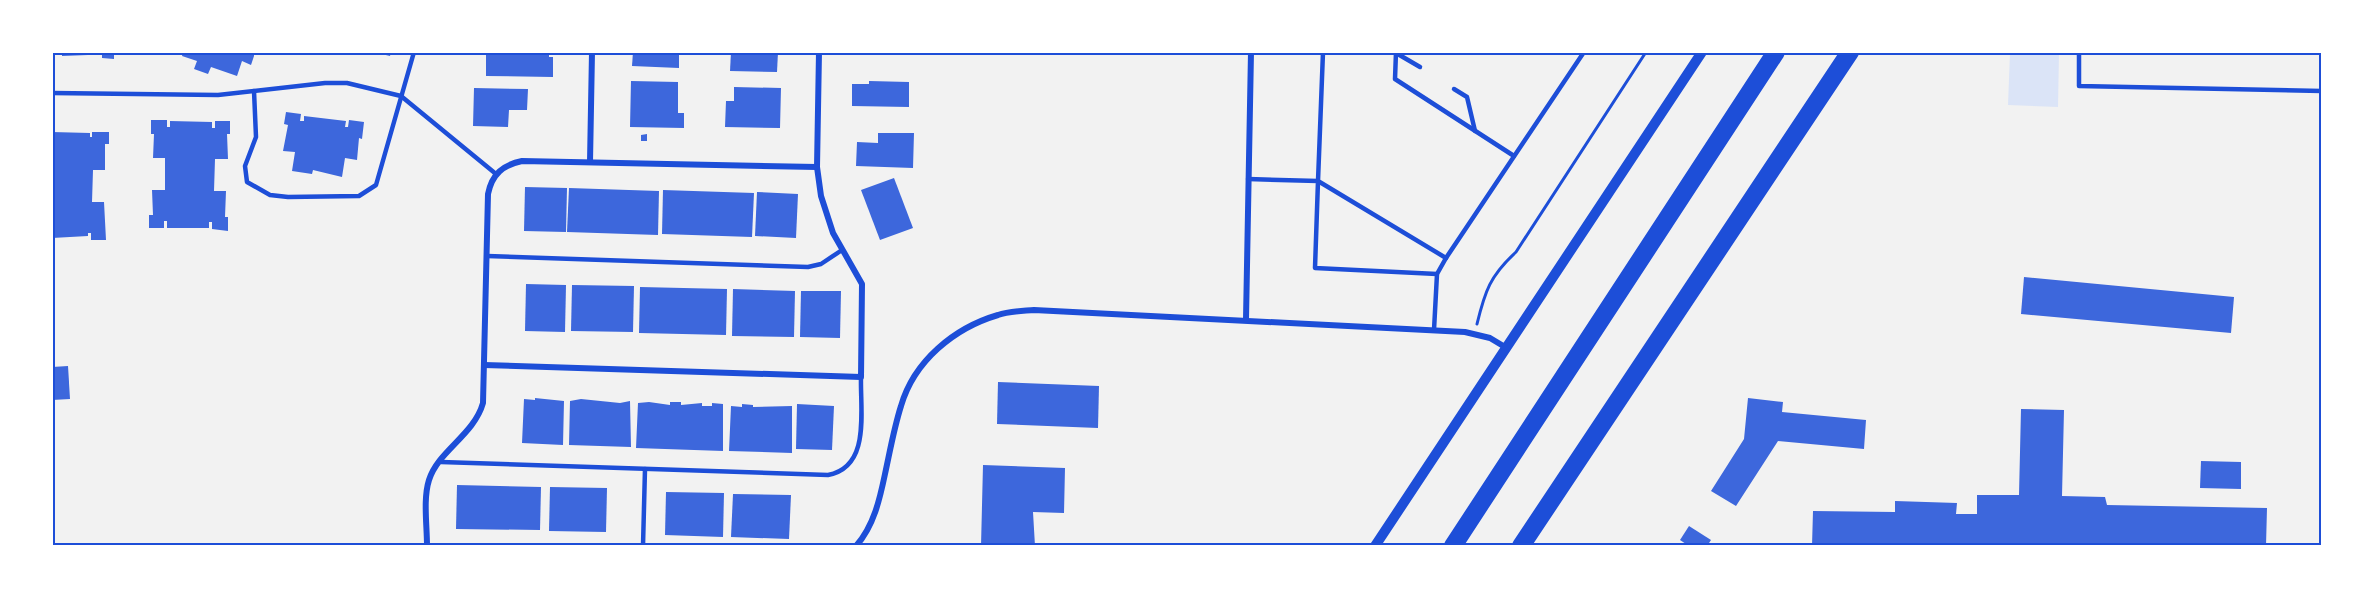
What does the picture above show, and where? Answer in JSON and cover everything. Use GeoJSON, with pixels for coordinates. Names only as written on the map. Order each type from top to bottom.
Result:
{"type":"FeatureCollection","features":[{"type":"Feature","properties":{"kind":"highway"},"geometry":{"type":"LineString","coordinates":[[1453,546],[1776,52]]}},
{"type":"Feature","properties":{"kind":"highway"},"geometry":{"type":"LineString","coordinates":[[1521,546],[1850,52]]}},
{"type":"Feature","properties":{"kind":"street"},"geometry":{"type":"LineString","coordinates":[[590,162],[592,52]]}},
{"type":"Feature","properties":{"kind":"street"},"geometry":{"type":"LineString","coordinates":[[484,365],[861,377],[862,284],[825,215],[817,167],[819,52]]}},
{"type":"Feature","properties":{"kind":"street"},"geometry":{"type":"LineString","coordinates":[[1246,319],[1251,52]]}},
{"type":"Feature","properties":{"kind":"street"},"geometry":{"type":"LineString","coordinates":[[1375,546],[1702,52]]}},
{"type":"Feature","properties":{"kind":"street"},"geometry":{"type":"LineString","coordinates":[[427,546],[429,480],[480,412],[484,365],[488,194],[496,174],[507,164],[522,160],[817,167]]}},
{"type":"Feature","properties":{"kind":"street"},"geometry":{"type":"LineString","coordinates":[[856,546],[873,519],[901,405],[923,363],[942,344],[968,328],[999,315],[1034,310],[1434,330],[1474,334],[1490,338],[1505,347]]}},
{"type":"Feature","properties":{"kind":"lane"},"geometry":{"type":"LineString","coordinates":[[254,91],[256,137],[244,166],[247,182],[270,195],[288,197],[344,197],[368,192],[375,185],[414,52]]}},
{"type":"Feature","properties":{"kind":"lane"},"geometry":{"type":"LineString","coordinates":[[1323,52],[1315,268],[1437,274]]}},
{"type":"Feature","properties":{"kind":"lane"},"geometry":{"type":"LineString","coordinates":[[1420,67],[1396,52],[1395,79],[1514,156]]}},
{"type":"Feature","properties":{"kind":"lane"},"geometry":{"type":"LineString","coordinates":[[1434,330],[1437,274],[1584,52]]}},
{"type":"Feature","properties":{"kind":"lane"},"geometry":{"type":"LineString","coordinates":[[2079,52],[2079,86],[2322,91]]}},
{"type":"Feature","properties":{"kind":"lane"},"geometry":{"type":"LineString","coordinates":[[52,93],[218,95],[325,83],[347,83],[401,96],[496,174]]}},
{"type":"Feature","properties":{"kind":"lane"},"geometry":{"type":"LineString","coordinates":[[1455,89],[1467,97],[1474,131]]}},
{"type":"Feature","properties":{"kind":"lane"},"geometry":{"type":"LineString","coordinates":[[1248,179],[1318,181],[1446,258]]}},
{"type":"Feature","properties":{"kind":"lane"},"geometry":{"type":"LineString","coordinates":[[487,256],[808,267],[821,264],[843,250]]}},
{"type":"Feature","properties":{"kind":"lane"},"geometry":{"type":"LineString","coordinates":[[441,462],[838,473],[847,468],[855,459],[859,446],[861,377]]}},
{"type":"Feature","properties":{"kind":"lane"},"geometry":{"type":"LineString","coordinates":[[643,546],[645,469]]}},
{"type":"Feature","properties":{"kind":"path"},"geometry":{"type":"LineString","coordinates":[[1474,334],[1490,281],[1497,269],[1516,252],[1646,52]]}},
{"type":"Feature","properties":{"kind":"shaded area"},"geometry":{"type":"Polygon","coordinates":[[[2010,53],[2059,53],[2058,107],[2008,105],[2010,53]]]}},
{"type":"Feature","properties":{"kind":"building"},"geometry":{"type":"Polygon","coordinates":[[[62,52],[88,52],[88,55],[62,56],[62,52]]]}},
{"type":"Feature","properties":{"kind":"building"},"geometry":{"type":"Polygon","coordinates":[[[102,52],[114,52],[114,59],[102,58],[102,52]]]}},
{"type":"Feature","properties":{"kind":"building"},"geometry":{"type":"Polygon","coordinates":[[[183,52],[254,52],[254,56],[251,65],[242,61],[237,76],[211,67],[208,74],[194,69],[197,61],[182,56],[183,52]]]}},
{"type":"Feature","properties":{"kind":"building"},"geometry":{"type":"Polygon","coordinates":[[[373,52],[391,52],[390,56],[373,52]]]}},
{"type":"Feature","properties":{"kind":"building"},"geometry":{"type":"Polygon","coordinates":[[[486,52],[559,52],[559,55],[549,55],[553,57],[553,77],[486,76],[486,52]]]}},
{"type":"Feature","properties":{"kind":"building"},"geometry":{"type":"Polygon","coordinates":[[[633,52],[679,52],[679,68],[632,66],[633,52]]]}},
{"type":"Feature","properties":{"kind":"building"},"geometry":{"type":"Polygon","coordinates":[[[731,52],[778,52],[777,72],[730,71],[731,52]]]}},
{"type":"Feature","properties":{"kind":"building"},"geometry":{"type":"Polygon","coordinates":[[[631,81],[678,82],[678,113],[684,113],[684,128],[630,127],[631,81]]]}},
{"type":"Feature","properties":{"kind":"building"},"geometry":{"type":"Polygon","coordinates":[[[869,81],[909,82],[909,107],[852,106],[852,84],[869,84],[869,81]]]}},
{"type":"Feature","properties":{"kind":"building"},"geometry":{"type":"Polygon","coordinates":[[[734,87],[781,88],[780,128],[725,127],[726,101],[734,101],[734,87]]]}},
{"type":"Feature","properties":{"kind":"building"},"geometry":{"type":"Polygon","coordinates":[[[474,88],[528,89],[527,110],[509,110],[508,127],[473,126],[474,88]]]}},
{"type":"Feature","properties":{"kind":"building"},"geometry":{"type":"Polygon","coordinates":[[[286,112],[301,114],[300,121],[304,121],[304,116],[346,121],[345,127],[348,127],[349,120],[364,122],[362,139],[359,138],[357,160],[345,158],[342,177],[313,170],[312,174],[292,171],[295,152],[283,151],[288,125],[284,124],[286,112]]]}},
{"type":"Feature","properties":{"kind":"building"},"geometry":{"type":"Polygon","coordinates":[[[151,120],[167,120],[167,127],[170,127],[170,121],[212,122],[212,128],[215,128],[215,121],[230,121],[230,134],[227,134],[228,159],[215,159],[214,191],[226,191],[225,217],[228,217],[228,231],[212,229],[212,222],[209,222],[209,228],[167,228],[167,221],[164,221],[164,228],[149,228],[149,215],[153,215],[152,190],[165,190],[165,158],[153,158],[154,134],[151,134],[151,120]]]}},
{"type":"Feature","properties":{"kind":"building"},"geometry":{"type":"Polygon","coordinates":[[[52,132],[90,133],[92,137],[92,132],[109,132],[109,144],[105,144],[105,170],[93,170],[92,202],[104,202],[106,240],[91,240],[91,233],[88,233],[88,236],[52,238],[52,132]]]}},
{"type":"Feature","properties":{"kind":"building"},"geometry":{"type":"Polygon","coordinates":[[[878,133],[914,133],[913,168],[856,166],[857,142],[878,143],[878,133]]]}},
{"type":"Feature","properties":{"kind":"building"},"geometry":{"type":"Polygon","coordinates":[[[647,134],[647,141],[641,141],[641,135],[647,134]]]}},
{"type":"Feature","properties":{"kind":"building"},"geometry":{"type":"Polygon","coordinates":[[[894,178],[913,228],[880,240],[861,190],[894,178]]]}},
{"type":"Feature","properties":{"kind":"building"},"geometry":{"type":"Polygon","coordinates":[[[525,187],[567,188],[566,232],[524,231],[525,187]]]}},
{"type":"Feature","properties":{"kind":"building"},"geometry":{"type":"Polygon","coordinates":[[[569,188],[659,191],[658,235],[567,232],[569,188]]]}},
{"type":"Feature","properties":{"kind":"building"},"geometry":{"type":"Polygon","coordinates":[[[663,190],[754,193],[752,237],[662,234],[663,190]]]}},
{"type":"Feature","properties":{"kind":"building"},"geometry":{"type":"Polygon","coordinates":[[[757,192],[798,194],[796,238],[755,236],[757,192]]]}},
{"type":"Feature","properties":{"kind":"building"},"geometry":{"type":"Polygon","coordinates":[[[2024,277],[2234,297],[2231,333],[2021,314],[2024,277]]]}},
{"type":"Feature","properties":{"kind":"building"},"geometry":{"type":"Polygon","coordinates":[[[526,284],[566,285],[565,332],[525,331],[526,284]]]}},
{"type":"Feature","properties":{"kind":"building"},"geometry":{"type":"Polygon","coordinates":[[[572,285],[634,286],[633,332],[571,331],[572,285]]]}},
{"type":"Feature","properties":{"kind":"building"},"geometry":{"type":"Polygon","coordinates":[[[640,287],[727,289],[726,335],[639,333],[640,287]]]}},
{"type":"Feature","properties":{"kind":"building"},"geometry":{"type":"Polygon","coordinates":[[[733,289],[795,291],[794,337],[732,336],[733,289]]]}},
{"type":"Feature","properties":{"kind":"building"},"geometry":{"type":"Polygon","coordinates":[[[801,291],[841,291],[840,338],[800,337],[801,291]]]}},
{"type":"Feature","properties":{"kind":"building"},"geometry":{"type":"Polygon","coordinates":[[[68,366],[70,399],[52,400],[52,367],[68,366]]]}},
{"type":"Feature","properties":{"kind":"building"},"geometry":{"type":"Polygon","coordinates":[[[998,382],[1099,386],[1098,428],[997,424],[998,382]]]}},
{"type":"Feature","properties":{"kind":"building"},"geometry":{"type":"Polygon","coordinates":[[[535,398],[564,401],[563,445],[522,443],[524,399],[535,400],[535,398]]]}},
{"type":"Feature","properties":{"kind":"building"},"geometry":{"type":"Polygon","coordinates":[[[1748,398],[1783,402],[1782,412],[1866,420],[1864,449],[1778,441],[1736,506],[1711,491],[1744,439],[1748,398]]]}},
{"type":"Feature","properties":{"kind":"building"},"geometry":{"type":"Polygon","coordinates":[[[581,399],[620,403],[630,401],[631,447],[569,445],[570,401],[581,399]]]}},
{"type":"Feature","properties":{"kind":"building"},"geometry":{"type":"Polygon","coordinates":[[[670,402],[681,402],[681,405],[702,403],[702,406],[712,406],[712,403],[723,404],[723,451],[636,448],[638,403],[670,405],[670,402]]]}},
{"type":"Feature","properties":{"kind":"building"},"geometry":{"type":"Polygon","coordinates":[[[742,404],[753,405],[753,407],[792,406],[792,453],[729,451],[731,406],[742,407],[742,404]]]}},
{"type":"Feature","properties":{"kind":"building"},"geometry":{"type":"Polygon","coordinates":[[[797,404],[834,406],[832,450],[796,449],[797,404]]]}},
{"type":"Feature","properties":{"kind":"building"},"geometry":{"type":"Polygon","coordinates":[[[2021,409],[2064,410],[2062,496],[2105,497],[2107,505],[2267,508],[2266,546],[1812,546],[1813,511],[1895,512],[1895,501],[1957,503],[1956,514],[1977,514],[1977,495],[2019,495],[2021,409]]]}},
{"type":"Feature","properties":{"kind":"building"},"geometry":{"type":"Polygon","coordinates":[[[2201,461],[2241,462],[2241,489],[2200,488],[2201,461]]]}},
{"type":"Feature","properties":{"kind":"building"},"geometry":{"type":"Polygon","coordinates":[[[983,465],[1065,468],[1064,513],[1033,512],[1035,546],[981,546],[983,465]]]}},
{"type":"Feature","properties":{"kind":"building"},"geometry":{"type":"Polygon","coordinates":[[[457,485],[541,487],[540,530],[456,529],[457,485]]]}},
{"type":"Feature","properties":{"kind":"building"},"geometry":{"type":"Polygon","coordinates":[[[550,487],[607,488],[606,532],[549,531],[550,487]]]}},
{"type":"Feature","properties":{"kind":"building"},"geometry":{"type":"Polygon","coordinates":[[[666,492],[724,493],[723,537],[665,535],[666,492]]]}},
{"type":"Feature","properties":{"kind":"building"},"geometry":{"type":"Polygon","coordinates":[[[733,494],[791,495],[789,539],[731,537],[733,494]]]}},
{"type":"Feature","properties":{"kind":"building"},"geometry":{"type":"Polygon","coordinates":[[[1689,526],[1711,540],[1707,546],[1689,546],[1680,540],[1689,526]]]}}]}
